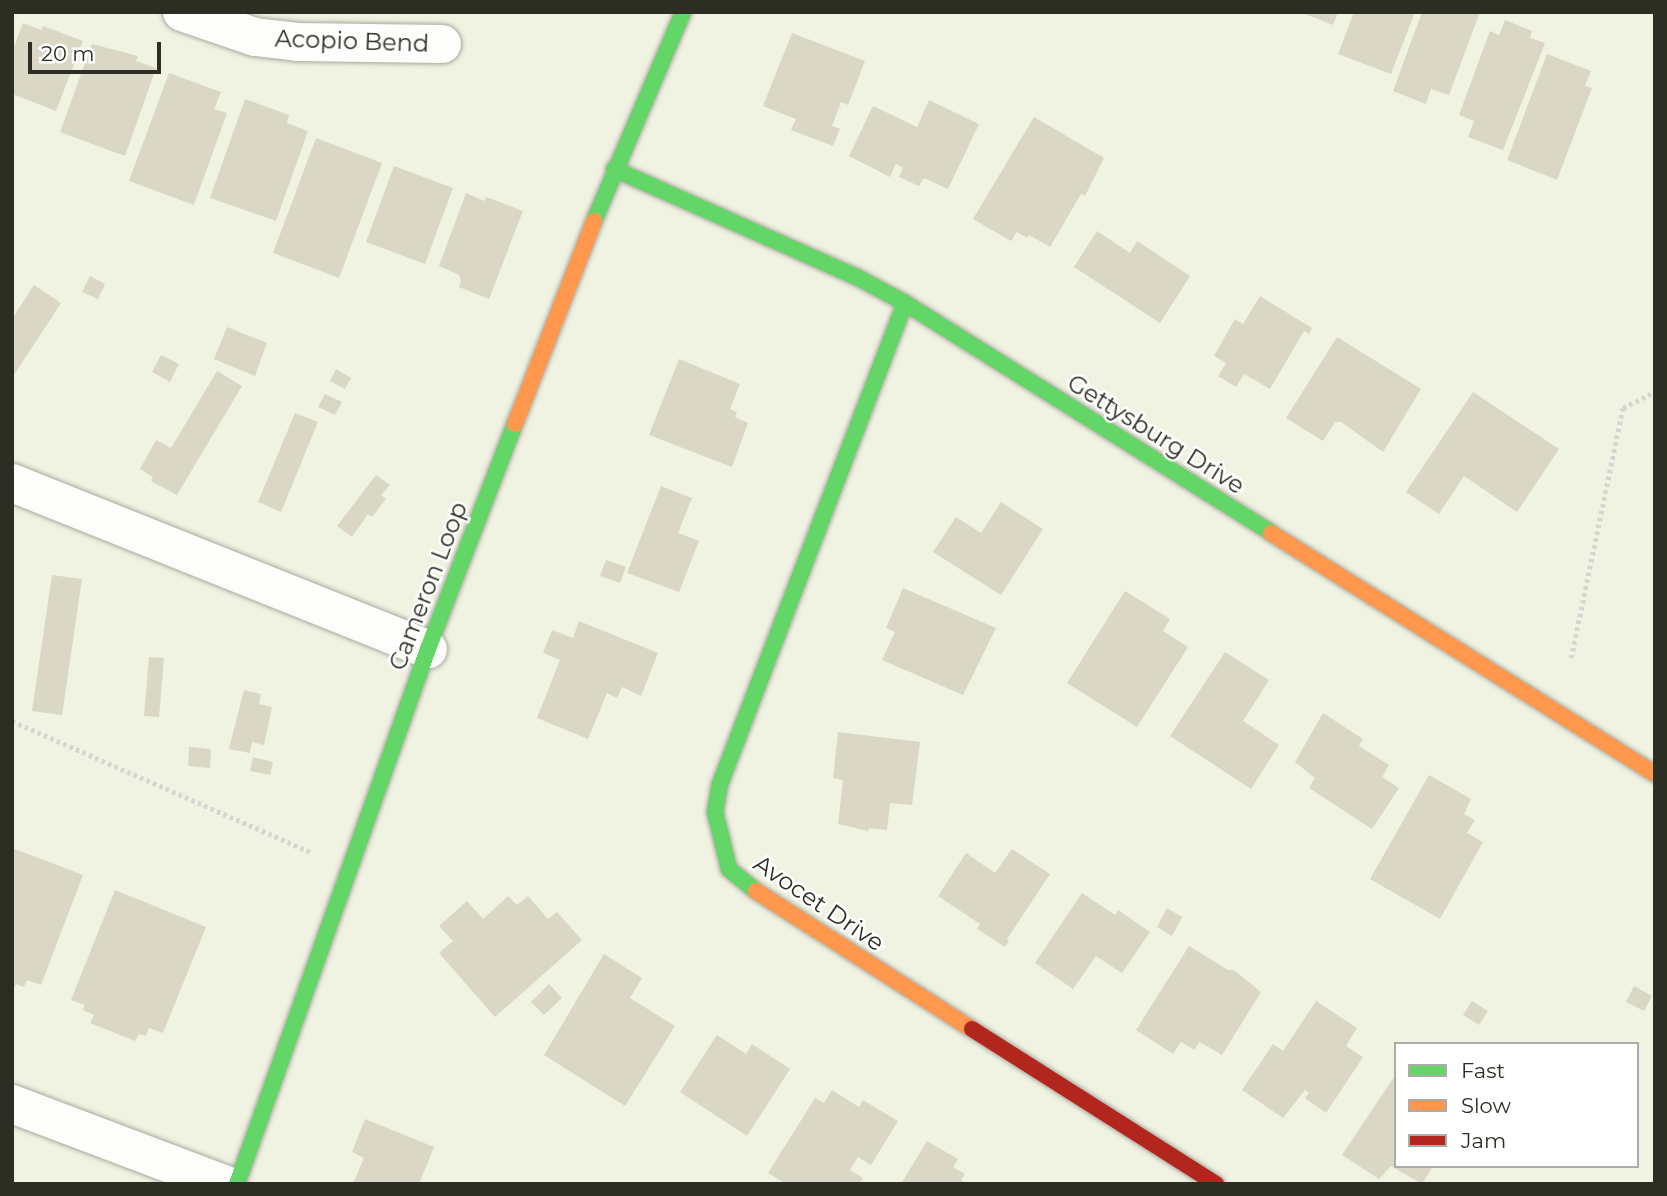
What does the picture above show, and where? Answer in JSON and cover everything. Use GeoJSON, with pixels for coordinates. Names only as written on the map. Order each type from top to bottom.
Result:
{"type":"FeatureCollection","features":[{"type":"Feature","properties":{"kind":"street","name":"Acopio Bend"},"geometry":{"type":"LineString","coordinates":[[183,12],[255,37],[298,42],[442,44]]}},
{"type":"Feature","properties":{"kind":"street","name":"Cameron Loop"},"geometry":{"type":"LineString","coordinates":[[237,1184],[428,649],[614,169],[683,12]]}},
{"type":"Feature","properties":{"kind":"street","name":"Gettysburg Drive"},"geometry":{"type":"LineString","coordinates":[[614,169],[857,277],[905,303],[1655,774]]}},
{"type":"Feature","properties":{"kind":"street","name":"Avocet Drive"},"geometry":{"type":"LineString","coordinates":[[905,303],[720,784],[715,812],[729,869],[759,894],[1216,1184]]}},
{"type":"Feature","properties":{"kind":"street"},"geometry":{"type":"LineString","coordinates":[[12,483],[428,649]]}},
{"type":"Feature","properties":{"kind":"street"},"geometry":{"type":"LineString","coordinates":[[12,1104],[224,1184]]}},
{"type":"Feature","properties":{"kind":"path"},"geometry":{"type":"LineString","coordinates":[[1571,658],[1623,408],[1655,392]]}},
{"type":"Feature","properties":{"kind":"path"},"geometry":{"type":"LineString","coordinates":[[12,721],[349,869]]}},
{"type":"Feature","properties":{"kind":"building"},"geometry":{"type":"Polygon","coordinates":[[[1300,12],[1338,12],[1333,25],[1300,12]]]}},
{"type":"Feature","properties":{"kind":"building"},"geometry":{"type":"Polygon","coordinates":[[[1354,12],[1415,12],[1391,74],[1338,54],[1354,12]]]}},
{"type":"Feature","properties":{"kind":"building"},"geometry":{"type":"Polygon","coordinates":[[[1422,12],[1480,12],[1449,95],[1431,89],[1426,104],[1393,91],[1422,12]]]}},
{"type":"Feature","properties":{"kind":"building"},"geometry":{"type":"Polygon","coordinates":[[[1505,20],[1532,31],[1530,38],[1545,43],[1503,150],[1468,137],[1474,121],[1459,115],[1490,31],[1499,35],[1505,20]]]}},
{"type":"Feature","properties":{"kind":"building"},"geometry":{"type":"Polygon","coordinates":[[[23,23],[41,30],[43,26],[83,41],[56,111],[12,94],[12,52],[23,23]]]}},
{"type":"Feature","properties":{"kind":"building"},"geometry":{"type":"Polygon","coordinates":[[[792,33],[865,61],[848,105],[841,102],[832,126],[840,129],[833,146],[791,130],[796,119],[763,106],[792,33]]]}},
{"type":"Feature","properties":{"kind":"building"},"geometry":{"type":"Polygon","coordinates":[[[92,44],[138,56],[136,61],[156,68],[125,156],[60,132],[92,44]]]}},
{"type":"Feature","properties":{"kind":"building"},"geometry":{"type":"Polygon","coordinates":[[[1547,54],[1591,71],[1585,86],[1592,88],[1557,180],[1507,160],[1547,54]]]}},
{"type":"Feature","properties":{"kind":"building"},"geometry":{"type":"Polygon","coordinates":[[[169,73],[221,92],[214,109],[227,113],[194,205],[129,181],[169,73]]]}},
{"type":"Feature","properties":{"kind":"building"},"geometry":{"type":"Polygon","coordinates":[[[245,99],[289,115],[287,123],[308,131],[276,221],[210,198],[245,99]]]}},
{"type":"Feature","properties":{"kind":"building"},"geometry":{"type":"Polygon","coordinates":[[[929,100],[979,124],[948,189],[924,178],[919,186],[899,177],[903,168],[896,164],[890,177],[849,156],[873,106],[917,127],[929,100]]]}},
{"type":"Feature","properties":{"kind":"building"},"geometry":{"type":"Polygon","coordinates":[[[1034,117],[1104,158],[1085,196],[1081,194],[1050,247],[1029,235],[1027,238],[1017,232],[1011,241],[973,219],[1034,117]]]}},
{"type":"Feature","properties":{"kind":"building"},"geometry":{"type":"Polygon","coordinates":[[[316,138],[382,163],[339,278],[273,253],[316,138]]]}},
{"type":"Feature","properties":{"kind":"building"},"geometry":{"type":"Polygon","coordinates":[[[394,166],[453,188],[425,264],[366,242],[394,166]]]}},
{"type":"Feature","properties":{"kind":"building"},"geometry":{"type":"Polygon","coordinates":[[[466,193],[484,201],[486,197],[523,211],[489,299],[459,287],[459,275],[439,266],[466,193]]]}},
{"type":"Feature","properties":{"kind":"building"},"geometry":{"type":"Polygon","coordinates":[[[1097,231],[1130,253],[1137,241],[1190,276],[1160,323],[1074,267],[1097,231]]]}},
{"type":"Feature","properties":{"kind":"building"},"geometry":{"type":"Polygon","coordinates":[[[90,276],[105,284],[98,299],[82,292],[90,276]]]}},
{"type":"Feature","properties":{"kind":"building"},"geometry":{"type":"Polygon","coordinates":[[[34,285],[61,303],[12,378],[12,319],[34,285]]]}},
{"type":"Feature","properties":{"kind":"building"},"geometry":{"type":"Polygon","coordinates":[[[1260,296],[1312,328],[1309,334],[1304,331],[1270,389],[1244,374],[1236,387],[1218,376],[1226,363],[1214,356],[1235,319],[1243,324],[1260,296]]]}},
{"type":"Feature","properties":{"kind":"building"},"geometry":{"type":"Polygon","coordinates":[[[227,327],[267,343],[255,376],[214,359],[227,327]]]}},
{"type":"Feature","properties":{"kind":"building"},"geometry":{"type":"Polygon","coordinates":[[[1337,337],[1421,389],[1383,452],[1341,422],[1335,422],[1323,441],[1286,418],[1337,337]]]}},
{"type":"Feature","properties":{"kind":"building"},"geometry":{"type":"Polygon","coordinates":[[[161,355],[179,364],[170,382],[152,372],[161,355]]]}},
{"type":"Feature","properties":{"kind":"building"},"geometry":{"type":"Polygon","coordinates":[[[679,359],[740,384],[730,409],[737,412],[735,417],[748,423],[732,467],[649,435],[679,359]]]}},
{"type":"Feature","properties":{"kind":"building"},"geometry":{"type":"Polygon","coordinates":[[[336,369],[351,378],[345,389],[330,381],[336,369]]]}},
{"type":"Feature","properties":{"kind":"building"},"geometry":{"type":"Polygon","coordinates":[[[217,371],[242,386],[177,495],[151,481],[153,477],[140,469],[156,440],[171,448],[217,371]]]}},
{"type":"Feature","properties":{"kind":"building"},"geometry":{"type":"Polygon","coordinates":[[[1473,392],[1559,449],[1517,512],[1464,476],[1439,514],[1406,492],[1473,392]]]}},
{"type":"Feature","properties":{"kind":"building"},"geometry":{"type":"Polygon","coordinates":[[[325,394],[342,402],[335,415],[318,407],[325,394]]]}},
{"type":"Feature","properties":{"kind":"building"},"geometry":{"type":"Polygon","coordinates":[[[295,413],[318,422],[281,512],[258,502],[295,413]]]}},
{"type":"Feature","properties":{"kind":"building"},"geometry":{"type":"Polygon","coordinates":[[[376,475],[390,485],[381,495],[386,499],[372,517],[368,514],[352,537],[337,526],[376,475]]]}},
{"type":"Feature","properties":{"kind":"building"},"geometry":{"type":"Polygon","coordinates":[[[661,486],[692,498],[678,533],[699,541],[679,592],[627,573],[661,486]]]}},
{"type":"Feature","properties":{"kind":"building"},"geometry":{"type":"Polygon","coordinates":[[[1001,502],[1043,529],[1001,595],[933,552],[956,517],[981,533],[1001,502]]]}},
{"type":"Feature","properties":{"kind":"building"},"geometry":{"type":"Polygon","coordinates":[[[606,560],[626,567],[620,583],[600,576],[606,560]]]}},
{"type":"Feature","properties":{"kind":"building"},"geometry":{"type":"Polygon","coordinates":[[[52,575],[82,579],[62,715],[32,711],[52,575]]]}},
{"type":"Feature","properties":{"kind":"building"},"geometry":{"type":"Polygon","coordinates":[[[903,588],[996,628],[963,695],[882,660],[895,632],[886,628],[903,588]]]}},
{"type":"Feature","properties":{"kind":"building"},"geometry":{"type":"Polygon","coordinates":[[[1125,591],[1170,619],[1163,631],[1188,647],[1137,727],[1067,683],[1125,591]]]}},
{"type":"Feature","properties":{"kind":"building"},"geometry":{"type":"Polygon","coordinates":[[[579,621],[658,653],[641,696],[622,687],[617,698],[607,693],[588,739],[537,718],[560,660],[543,653],[552,630],[573,638],[579,621]]]}},
{"type":"Feature","properties":{"kind":"building"},"geometry":{"type":"Polygon","coordinates":[[[1225,652],[1269,680],[1243,721],[1279,745],[1251,789],[1170,736],[1225,652]]]}},
{"type":"Feature","properties":{"kind":"building"},"geometry":{"type":"Polygon","coordinates":[[[149,657],[164,658],[159,717],[144,716],[149,657]]]}},
{"type":"Feature","properties":{"kind":"building"},"geometry":{"type":"Polygon","coordinates":[[[244,690],[261,694],[259,704],[272,707],[264,745],[252,742],[250,753],[229,749],[244,690]]]}},
{"type":"Feature","properties":{"kind":"building"},"geometry":{"type":"Polygon","coordinates":[[[1323,713],[1363,739],[1359,746],[1389,765],[1382,777],[1399,788],[1372,829],[1309,788],[1315,778],[1295,762],[1323,713]]]}},
{"type":"Feature","properties":{"kind":"building"},"geometry":{"type":"Polygon","coordinates":[[[838,732],[920,742],[912,805],[890,803],[887,830],[869,828],[868,831],[838,824],[843,780],[833,778],[838,732]]]}},
{"type":"Feature","properties":{"kind":"building"},"geometry":{"type":"Polygon","coordinates":[[[189,747],[211,749],[210,768],[188,766],[189,747]]]}},
{"type":"Feature","properties":{"kind":"building"},"geometry":{"type":"Polygon","coordinates":[[[253,757],[273,762],[270,775],[250,771],[253,757]]]}},
{"type":"Feature","properties":{"kind":"building"},"geometry":{"type":"Polygon","coordinates":[[[1429,775],[1471,799],[1464,814],[1475,820],[1467,833],[1483,842],[1440,919],[1370,879],[1429,775]]]}},
{"type":"Feature","properties":{"kind":"building"},"geometry":{"type":"Polygon","coordinates":[[[12,848],[83,875],[41,985],[27,980],[24,987],[16,984],[12,992],[12,848]]]}},
{"type":"Feature","properties":{"kind":"building"},"geometry":{"type":"Polygon","coordinates":[[[1012,849],[1050,874],[1007,939],[1009,940],[1005,947],[977,929],[980,924],[938,896],[966,853],[995,873],[1012,849]]]}},
{"type":"Feature","properties":{"kind":"building"},"geometry":{"type":"Polygon","coordinates":[[[115,890],[206,927],[163,1033],[149,1028],[146,1036],[139,1034],[135,1041],[90,1023],[94,1015],[83,1010],[85,1005],[71,1000],[115,890]]]}},
{"type":"Feature","properties":{"kind":"building"},"geometry":{"type":"Polygon","coordinates":[[[1082,893],[1115,915],[1118,910],[1150,932],[1122,973],[1096,956],[1073,989],[1035,963],[1082,893]]]}},
{"type":"Feature","properties":{"kind":"building"},"geometry":{"type":"Polygon","coordinates":[[[508,896],[517,905],[528,896],[548,919],[557,912],[582,940],[495,1017],[439,953],[453,941],[439,926],[467,901],[483,919],[508,896]]]}},
{"type":"Feature","properties":{"kind":"building"},"geometry":{"type":"Polygon","coordinates":[[[1167,908],[1182,917],[1172,936],[1157,927],[1167,908]]]}},
{"type":"Feature","properties":{"kind":"building"},"geometry":{"type":"Polygon","coordinates":[[[1189,946],[1228,970],[1234,970],[1261,992],[1222,1055],[1200,1042],[1194,1050],[1181,1042],[1173,1054],[1136,1030],[1189,946]]]}},
{"type":"Feature","properties":{"kind":"building"},"geometry":{"type":"Polygon","coordinates":[[[604,954],[642,978],[630,998],[675,1026],[625,1106],[544,1055],[604,954]]]}},
{"type":"Feature","properties":{"kind":"building"},"geometry":{"type":"Polygon","coordinates":[[[549,984],[562,998],[544,1015],[531,1002],[549,984]]]}},
{"type":"Feature","properties":{"kind":"building"},"geometry":{"type":"Polygon","coordinates":[[[1634,986],[1652,996],[1644,1011],[1626,1002],[1634,986]]]}},
{"type":"Feature","properties":{"kind":"building"},"geometry":{"type":"Polygon","coordinates":[[[1316,1001],[1357,1028],[1346,1046],[1363,1057],[1326,1113],[1305,1098],[1309,1093],[1305,1090],[1283,1118],[1242,1090],[1273,1044],[1283,1051],[1316,1001]]]}},
{"type":"Feature","properties":{"kind":"building"},"geometry":{"type":"Polygon","coordinates":[[[1472,1001],[1488,1011],[1479,1025],[1463,1015],[1472,1001]]]}},
{"type":"Feature","properties":{"kind":"building"},"geometry":{"type":"Polygon","coordinates":[[[717,1035],[746,1054],[752,1044],[790,1069],[747,1136],[680,1092],[717,1035]]]}},
{"type":"Feature","properties":{"kind":"building"},"geometry":{"type":"Polygon","coordinates":[[[1394,1077],[1394,1168],[1391,1166],[1379,1179],[1342,1155],[1394,1077]]]}},
{"type":"Feature","properties":{"kind":"building"},"geometry":{"type":"Polygon","coordinates":[[[832,1090],[859,1107],[863,1100],[898,1121],[871,1165],[858,1157],[850,1170],[863,1178],[859,1184],[786,1184],[768,1173],[815,1098],[824,1103],[832,1090]]]}},
{"type":"Feature","properties":{"kind":"building"},"geometry":{"type":"Polygon","coordinates":[[[365,1119],[434,1147],[419,1184],[353,1184],[364,1158],[352,1152],[365,1119]]]}},
{"type":"Feature","properties":{"kind":"building"},"geometry":{"type":"Polygon","coordinates":[[[927,1141],[958,1159],[953,1167],[965,1174],[961,1180],[967,1184],[901,1184],[927,1141]]]}},
{"type":"Feature","properties":{"kind":"building"},"geometry":{"type":"Polygon","coordinates":[[[1394,1168],[1432,1168],[1422,1184],[1394,1168]]]}},
{"type":"Feature","properties":{"kind":"traffic: fast"},"geometry":{"type":"LineString","coordinates":[[594,221],[683,12]]}},
{"type":"Feature","properties":{"kind":"traffic: fast"},"geometry":{"type":"LineString","coordinates":[[614,169],[857,277],[905,303],[1271,533]]}},
{"type":"Feature","properties":{"kind":"traffic: fast"},"geometry":{"type":"LineString","coordinates":[[756,891],[729,869],[715,812],[720,784],[905,303]]}},
{"type":"Feature","properties":{"kind":"traffic: fast"},"geometry":{"type":"LineString","coordinates":[[237,1184],[428,649],[515,424]]}},
{"type":"Feature","properties":{"kind":"traffic: slow"},"geometry":{"type":"LineString","coordinates":[[515,424],[594,221]]}},
{"type":"Feature","properties":{"kind":"traffic: slow"},"geometry":{"type":"LineString","coordinates":[[1271,533],[1655,774]]}},
{"type":"Feature","properties":{"kind":"traffic: slow"},"geometry":{"type":"LineString","coordinates":[[756,891],[972,1029]]}},
{"type":"Feature","properties":{"kind":"traffic: jam"},"geometry":{"type":"LineString","coordinates":[[972,1029],[1216,1184]]}}]}
